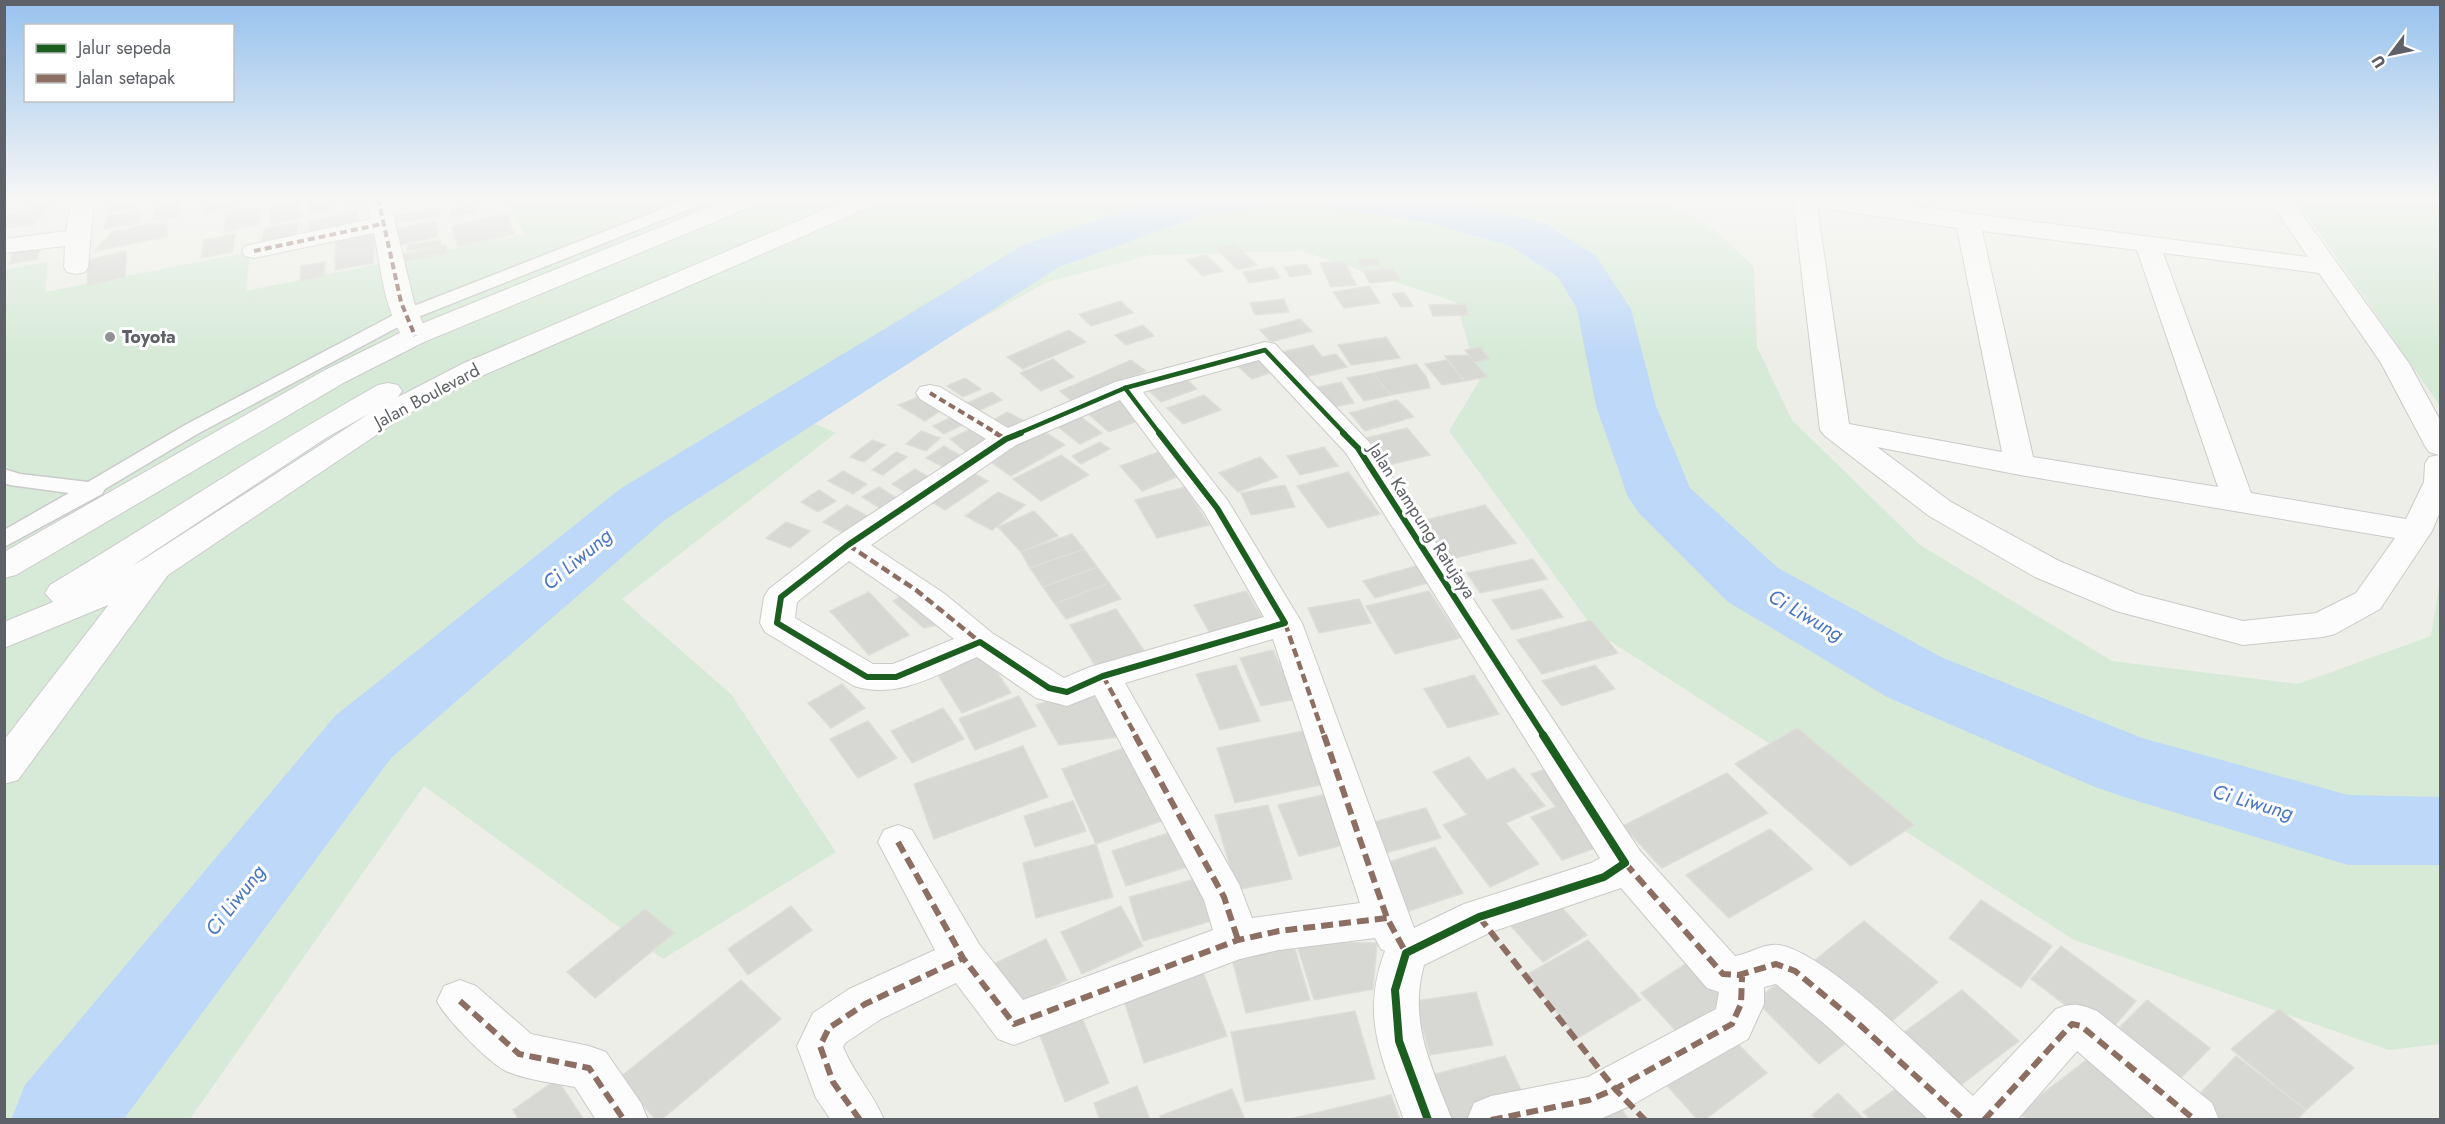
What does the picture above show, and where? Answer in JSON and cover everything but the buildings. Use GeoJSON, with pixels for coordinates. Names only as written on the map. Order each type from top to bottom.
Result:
{"type":"FeatureCollection","features":[{"type":"Feature","properties":{"kind":"street"},"geometry":{"type":"LineString","coordinates":[[76,250],[76,267]]}},
{"type":"Feature","properties":{"kind":"street"},"geometry":{"type":"LineString","coordinates":[[390,250],[411,326]]}},
{"type":"Feature","properties":{"kind":"street"},"geometry":{"type":"LineString","coordinates":[[4,567],[335,376],[411,326],[612,250]]}},
{"type":"Feature","properties":{"kind":"street","name":"Jalan Boulevard"},"geometry":{"type":"LineString","coordinates":[[4,621],[67,590],[316,432],[371,400],[453,357],[705,250]]}},
{"type":"Feature","properties":{"kind":"street","name":"Jalan Boulevard"},"geometry":{"type":"LineString","coordinates":[[4,636],[106,593],[156,567],[396,409],[474,369],[749,250]]}},
{"type":"Feature","properties":{"kind":"street"},"geometry":{"type":"LineString","coordinates":[[1811,250],[1835,430],[1940,509],[2047,569],[2127,603],[2243,633],[2323,625],[2368,601],[2416,531],[2439,482],[2440,464]]}},
{"type":"Feature","properties":{"kind":"street"},"geometry":{"type":"LineString","coordinates":[[1974,250],[2020,466]]}},
{"type":"Feature","properties":{"kind":"street"},"geometry":{"type":"LineString","coordinates":[[2150,250],[2238,500]]}},
{"type":"Feature","properties":{"kind":"street"},"geometry":{"type":"LineString","coordinates":[[2204,250],[2324,266]]}},
{"type":"Feature","properties":{"kind":"street"},"geometry":{"type":"LineString","coordinates":[[2314,250],[2395,363],[2440,446]]}},
{"type":"Feature","properties":{"kind":"street","name":"Jalan Kampung Ratujaya"},"geometry":{"type":"LineString","coordinates":[[1125,388],[1265,350],[1358,448],[1625,863]]}},
{"type":"Feature","properties":{"kind":"street"},"geometry":{"type":"LineString","coordinates":[[980,642],[896,677],[867,677],[777,622],[781,597],[848,545],[1006,439],[1125,388],[1217,508],[1285,623],[1396,936],[1395,990],[1399,1041],[1428,1119]]}},
{"type":"Feature","properties":{"kind":"street"},"geometry":{"type":"LineString","coordinates":[[930,393],[1006,439]]}},
{"type":"Feature","properties":{"kind":"street"},"geometry":{"type":"LineString","coordinates":[[1835,430],[2020,466],[2416,531]]}},
{"type":"Feature","properties":{"kind":"street"},"geometry":{"type":"LineString","coordinates":[[848,545],[925,596],[980,642],[1049,688],[1067,692],[1103,676],[1285,623]]}},
{"type":"Feature","properties":{"kind":"street"},"geometry":{"type":"LineString","coordinates":[[4,769],[156,567]]}},
{"type":"Feature","properties":{"kind":"street"},"geometry":{"type":"LineString","coordinates":[[1103,676],[1224,897],[1238,940]]}},
{"type":"Feature","properties":{"kind":"street"},"geometry":{"type":"LineString","coordinates":[[898,842],[963,958],[1014,1024],[1238,940],[1279,931],[1396,936],[1479,917],[1604,877],[1625,863],[1723,974],[1742,976],[1764,965],[1784,966],[1795,971],[1839,1007],[1964,1119]]}},
{"type":"Feature","properties":{"kind":"street"},"geometry":{"type":"LineString","coordinates":[[860,1119],[833,1082],[820,1046],[829,1028],[865,1004],[963,958]]}},
{"type":"Feature","properties":{"kind":"street"},"geometry":{"type":"LineString","coordinates":[[1491,1119],[1589,1100],[1615,1089],[1732,1024],[1741,1004],[1742,976]]}},
{"type":"Feature","properties":{"kind":"street"},"geometry":{"type":"LineString","coordinates":[[460,1001],[519,1054],[589,1068],[624,1119]]}},
{"type":"Feature","properties":{"kind":"street"},"geometry":{"type":"LineString","coordinates":[[1984,1119],[2068,1026],[2075,1024],[2195,1119]]}},
{"type":"Feature","properties":{"kind":"lane"},"geometry":{"type":"LineString","coordinates":[[4,540],[262,391],[584,250]]}},
{"type":"Feature","properties":{"kind":"lane"},"geometry":{"type":"LineString","coordinates":[[4,475],[17,480],[133,494]]}},
{"type":"Feature","properties":{"kind":"green space"},"geometry":{"type":"Polygon","coordinates":[[[444,250],[1736,250],[1754,267],[1757,347],[1792,420],[1920,545],[2112,661],[2298,684],[2431,636],[2440,580],[2440,1044],[2389,1050],[2074,940],[1596,632],[1449,431],[1479,381],[1456,302],[1302,251],[1150,255],[1047,282],[802,418],[836,433],[622,599],[731,694],[836,852],[663,959],[424,786],[190,1119],[5,1120],[5,270],[48,262],[45,292],[250,252],[246,291],[444,250]]]}},
{"type":"Feature","properties":{"kind":"green space"},"geometry":{"type":"Polygon","coordinates":[[[2332,250],[2440,250],[2440,406],[2332,250]]]}},
{"type":"Feature","properties":{"kind":"waterway","name":"Ci Liwung"},"geometry":{"type":"LineString","coordinates":[[61,1120],[363,737],[643,504],[1041,256],[1057,250]]}},
{"type":"Feature","properties":{"kind":"waterway","name":"Ci Liwung"},"geometry":{"type":"LineString","coordinates":[[1552,250],[1578,267],[1604,309],[1626,406],[1661,497],[1753,585],[1914,677],[2124,765],[2348,830],[2440,831]]}},
{"type":"Feature","properties":{"kind":"marked path"},"geometry":{"type":"LineString","coordinates":[[390,250],[401,302],[415,336]]}},
{"type":"Feature","properties":{"kind":"marked path"},"geometry":{"type":"LineString","coordinates":[[930,393],[1006,439]]}},
{"type":"Feature","properties":{"kind":"marked path"},"geometry":{"type":"LineString","coordinates":[[848,545],[916,590],[980,642]]}},
{"type":"Feature","properties":{"kind":"marked path"},"geometry":{"type":"LineString","coordinates":[[1285,623],[1387,918],[1406,953]]}},
{"type":"Feature","properties":{"kind":"marked path"},"geometry":{"type":"LineString","coordinates":[[1103,676],[1224,897],[1238,940]]}},
{"type":"Feature","properties":{"kind":"marked path"},"geometry":{"type":"LineString","coordinates":[[898,842],[963,958],[1014,1024],[1238,940],[1279,931],[1387,918]]}},
{"type":"Feature","properties":{"kind":"marked path"},"geometry":{"type":"LineString","coordinates":[[1625,863],[1723,974],[1739,975],[1776,964],[1795,971],[1861,1026],[1964,1120]]}},
{"type":"Feature","properties":{"kind":"marked path"},"geometry":{"type":"LineString","coordinates":[[1479,917],[1615,1089],[1645,1120]]}},
{"type":"Feature","properties":{"kind":"marked path"},"geometry":{"type":"LineString","coordinates":[[860,1120],[833,1082],[820,1046],[829,1028],[865,1004],[963,958]]}},
{"type":"Feature","properties":{"kind":"marked path"},"geometry":{"type":"LineString","coordinates":[[1491,1120],[1589,1100],[1615,1089],[1732,1024],[1741,1004],[1742,977]]}},
{"type":"Feature","properties":{"kind":"marked path"},"geometry":{"type":"LineString","coordinates":[[460,1001],[519,1054],[589,1068],[624,1120]]}},
{"type":"Feature","properties":{"kind":"marked path"},"geometry":{"type":"LineString","coordinates":[[1984,1120],[2072,1024],[2081,1026],[2195,1120]]}},
{"type":"Feature","properties":{"kind":"cycle path"},"geometry":{"type":"LineString","coordinates":[[1125,388],[1006,439],[848,545],[781,597],[777,623],[867,677],[896,677],[980,642],[1049,688],[1067,692],[1103,676],[1285,623],[1217,508],[1125,388],[1265,350],[1358,448],[1625,863],[1604,877],[1479,917],[1406,953],[1395,990],[1399,1041],[1428,1120]]}},
{"type":"Feature","properties":{"kind":"place","name":"Toyota"},"geometry":{"type":"Point","coordinates":[110,337]}}]}
